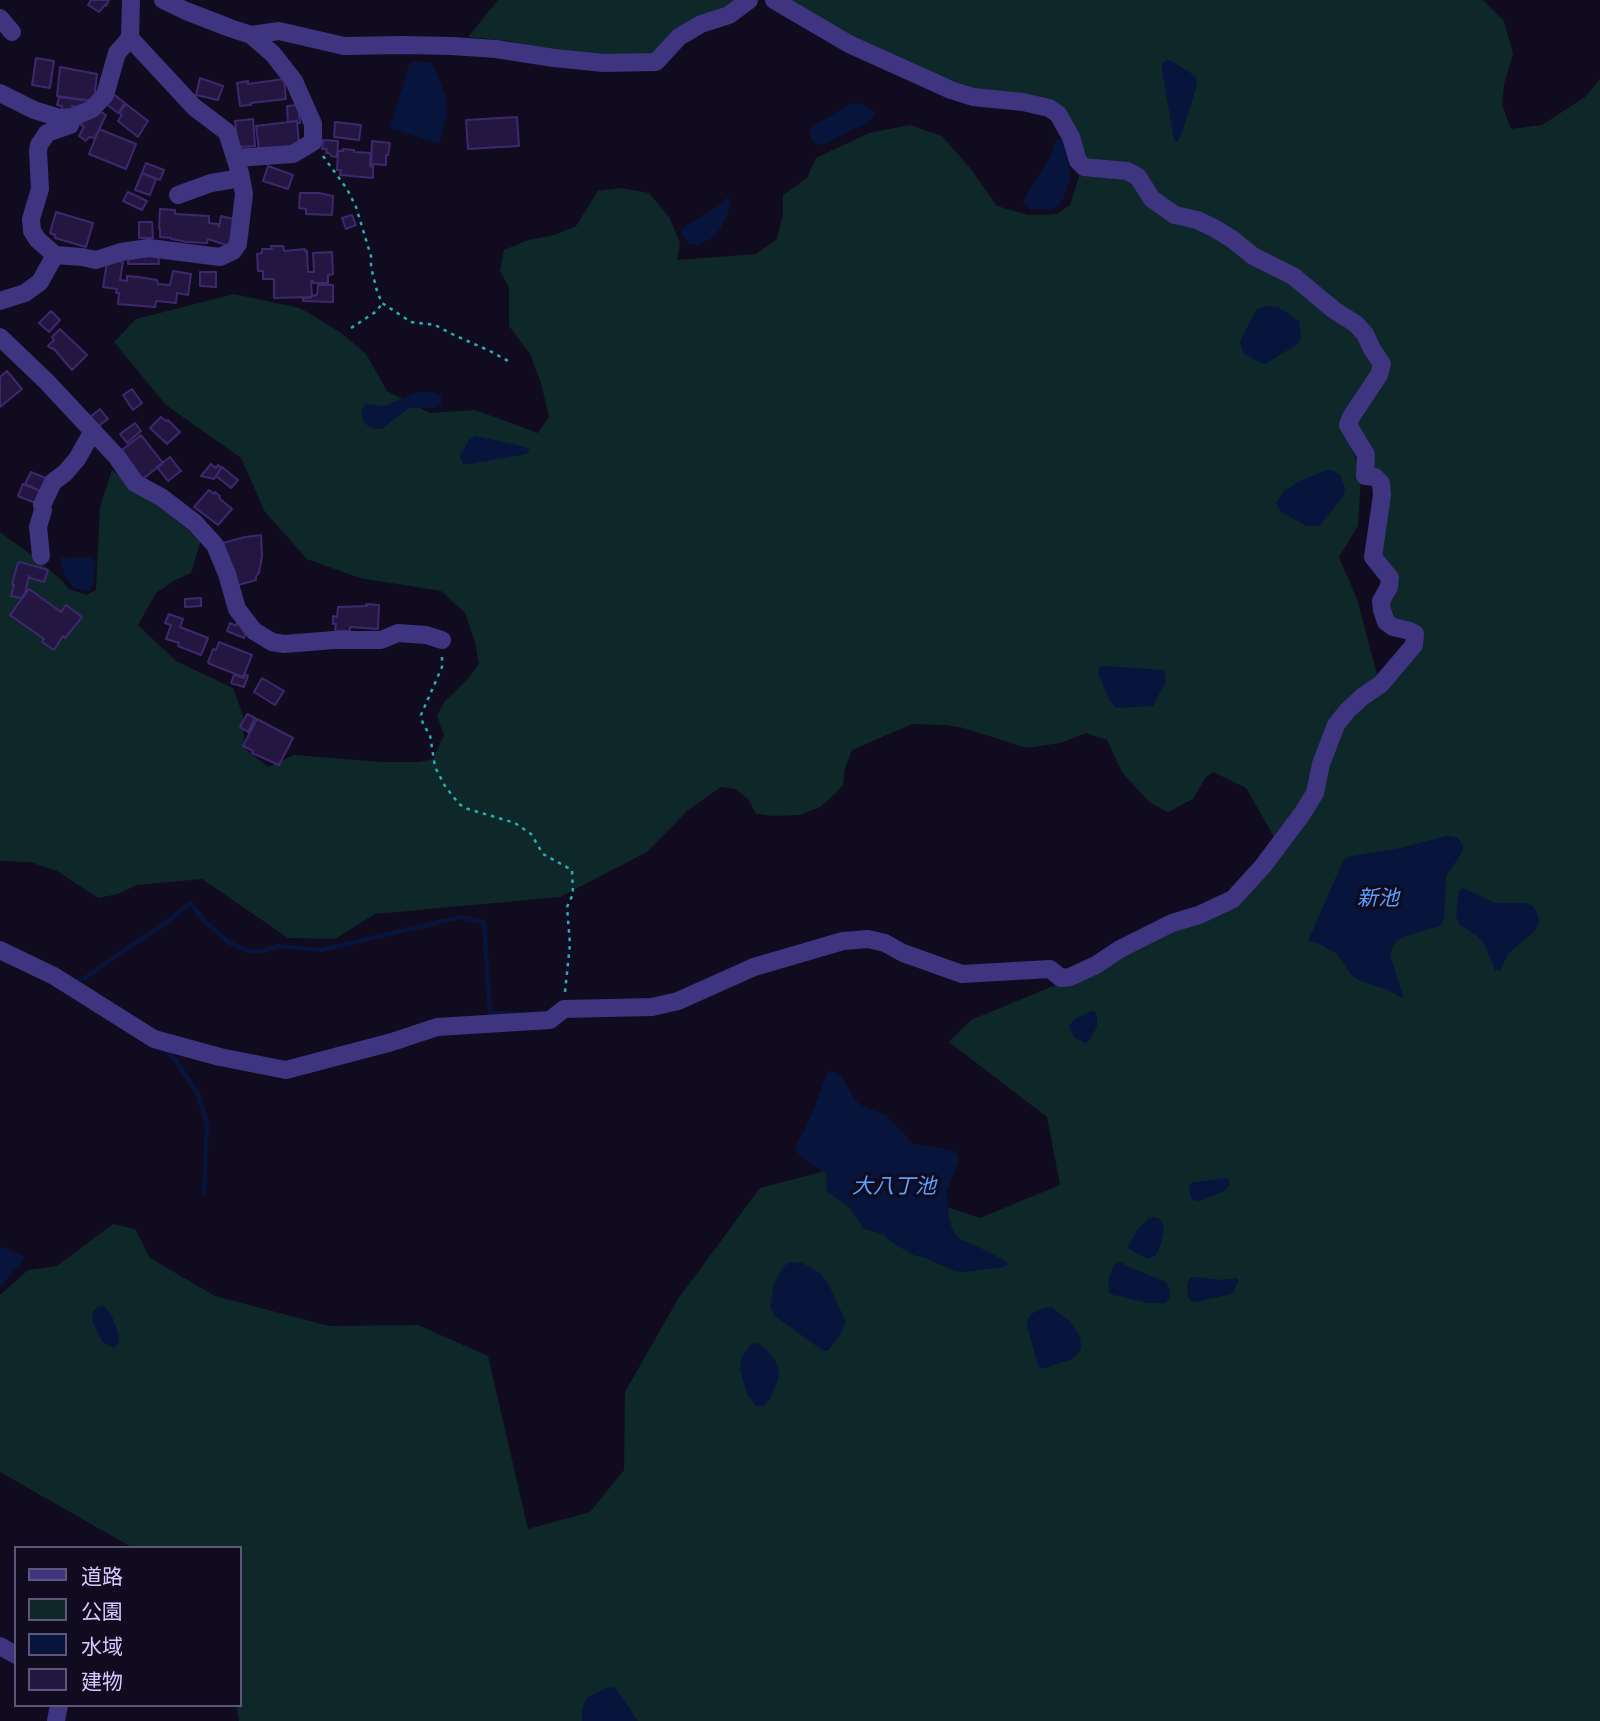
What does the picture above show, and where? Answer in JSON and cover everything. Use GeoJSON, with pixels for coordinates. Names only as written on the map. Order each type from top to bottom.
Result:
{"type":"FeatureCollection","features":[{"type":"Feature","properties":{"kind":"street"},"geometry":{"type":"LineString","coordinates":[[0,93],[34,110],[60,118],[73,117],[92,109],[105,95],[117,53],[130,38],[131,0]]}},
{"type":"Feature","properties":{"kind":"street"},"geometry":{"type":"LineString","coordinates":[[163,0],[251,35],[273,54],[294,81],[313,124],[313,142],[293,154],[235,158]]}},
{"type":"Feature","properties":{"kind":"street"},"geometry":{"type":"LineString","coordinates":[[251,35],[279,31],[344,47],[452,46],[604,63],[656,62],[679,37],[701,24],[729,15],[749,0]]}},
{"type":"Feature","properties":{"kind":"street"},"geometry":{"type":"LineString","coordinates":[[0,950],[54,976],[154,1039],[220,1057],[286,1070],[379,1046],[437,1027],[550,1020],[564,1009],[652,1007],[678,1001],[754,967],[843,941],[868,939],[885,943],[903,953],[962,974],[1050,969],[1061,978],[1070,977],[1172,923],[1199,915],[1233,899],[1263,866],[1315,793],[1321,764],[1336,725],[1362,697],[1381,684],[1414,645],[1415,634],[1386,622],[1382,610],[1381,601],[1389,587],[1390,578],[1373,557],[1381,483],[1375,477],[1365,476],[1366,455],[1348,425],[1351,416],[1379,375],[1382,364],[1356,324],[1334,310],[1293,276],[1253,256],[1214,228],[1197,220],[1175,215],[1152,199],[1138,177],[1127,171],[1084,167],[1078,161],[1071,137],[1058,114],[1049,108],[1023,102],[973,97],[951,90],[849,44],[774,0]]}},
{"type":"Feature","properties":{"kind":"street"},"geometry":{"type":"LineString","coordinates":[[73,117],[70,125],[47,133],[39,145],[40,189],[30,219],[32,231],[38,240],[55,255],[96,260],[121,252],[149,248],[220,257],[233,251],[238,244],[244,194],[226,132],[194,107],[130,38]]}},
{"type":"Feature","properties":{"kind":"street"},"geometry":{"type":"LineString","coordinates":[[178,195],[211,183],[241,178]]}},
{"type":"Feature","properties":{"kind":"street"},"geometry":{"type":"LineString","coordinates":[[0,300],[25,293],[40,282],[55,255]]}},
{"type":"Feature","properties":{"kind":"street"},"geometry":{"type":"LineString","coordinates":[[0,337],[93,431],[116,456],[135,483],[161,497],[195,523],[215,545],[237,608],[254,631],[272,642],[284,644],[381,640],[398,633],[426,635],[442,640]]}},
{"type":"Feature","properties":{"kind":"street"},"geometry":{"type":"LineString","coordinates":[[41,556],[38,527],[42,505],[52,482],[77,459],[93,431]]}},
{"type":"Feature","properties":{"kind":"path"},"geometry":{"type":"LineString","coordinates":[[313,142],[347,189],[356,207],[382,303],[411,322],[435,325],[508,361]]}},
{"type":"Feature","properties":{"kind":"path"},"geometry":{"type":"LineString","coordinates":[[351,328],[377,312],[382,303]]}},
{"type":"Feature","properties":{"kind":"path"},"geometry":{"type":"LineString","coordinates":[[442,640],[442,667],[421,715],[430,735],[435,767],[445,786],[459,804],[468,809],[515,823],[531,834],[543,854],[572,870],[573,894],[567,907],[570,944],[564,1009]]}},
{"type":"Feature","properties":{"kind":"green space"},"geometry":{"type":"Polygon","coordinates":[[[498,0],[740,0],[648,57],[554,52],[511,41],[468,37],[498,0]]]}},
{"type":"Feature","properties":{"kind":"green space"},"geometry":{"type":"Polygon","coordinates":[[[787,0],[1483,0],[1504,21],[1513,54],[1504,84],[1502,105],[1511,129],[1542,125],[1585,97],[1600,79],[1600,1721],[239,1721],[236,1707],[242,1707],[242,1546],[130,1546],[0,1472],[0,1295],[28,1270],[57,1266],[113,1224],[135,1229],[150,1258],[215,1296],[329,1326],[418,1325],[488,1356],[528,1529],[590,1512],[624,1470],[625,1392],[678,1299],[760,1188],[833,1169],[980,1218],[1060,1185],[1047,1117],[949,1042],[971,1020],[1058,984],[1155,934],[1198,921],[1298,829],[1340,725],[1418,644],[1385,617],[1388,595],[1377,556],[1372,472],[1354,424],[1382,377],[1367,330],[1155,196],[1082,157],[1059,109],[975,89],[852,36],[787,0]]]}},
{"type":"Feature","properties":{"kind":"green space"},"geometry":{"type":"Polygon","coordinates":[[[910,125],[942,136],[970,168],[997,206],[1028,215],[1057,214],[1070,205],[1081,170],[1127,176],[1192,223],[1270,268],[1352,327],[1379,367],[1345,424],[1361,477],[1358,526],[1339,557],[1357,599],[1378,678],[1362,688],[1310,791],[1274,837],[1246,788],[1213,772],[1205,778],[1193,799],[1168,812],[1149,802],[1122,772],[1107,740],[1086,733],[1060,743],[1027,748],[964,728],[912,724],[852,750],[845,768],[843,785],[820,807],[800,815],[756,814],[748,799],[735,789],[721,787],[688,810],[647,852],[560,897],[375,914],[335,939],[288,938],[202,879],[137,885],[118,894],[98,898],[57,871],[30,862],[0,861],[0,532],[34,557],[69,589],[86,595],[96,590],[100,507],[112,470],[201,540],[191,573],[156,593],[138,625],[176,661],[233,688],[243,715],[244,748],[268,767],[294,755],[381,762],[419,762],[433,759],[444,735],[437,716],[445,701],[469,678],[479,663],[465,613],[441,591],[360,578],[307,559],[265,512],[241,458],[166,405],[114,342],[136,319],[234,294],[300,308],[340,332],[366,354],[387,391],[430,413],[475,410],[538,433],[549,417],[541,383],[530,354],[509,326],[509,287],[500,271],[504,250],[576,226],[598,191],[621,188],[649,193],[669,217],[680,242],[677,260],[756,254],[777,239],[783,214],[783,195],[807,178],[816,158],[869,133],[910,125]]]}},
{"type":"Feature","properties":{"kind":"water"},"geometry":{"type":"Polygon","coordinates":[[[1167,60],[1196,77],[1197,85],[1182,132],[1176,142],[1162,70],[1162,63],[1167,60]]]}},
{"type":"Feature","properties":{"kind":"water"},"geometry":{"type":"Polygon","coordinates":[[[413,61],[432,63],[446,97],[447,115],[439,144],[390,128],[409,65],[413,61]]]}},
{"type":"Feature","properties":{"kind":"water"},"geometry":{"type":"Polygon","coordinates":[[[859,103],[874,111],[875,115],[869,122],[822,145],[811,140],[811,127],[851,104],[859,103]]]}},
{"type":"Feature","properties":{"kind":"water"},"geometry":{"type":"Polygon","coordinates":[[[1056,139],[1061,139],[1067,152],[1070,179],[1065,194],[1055,208],[1030,209],[1023,205],[1024,200],[1050,157],[1056,139]]]}},
{"type":"Feature","properties":{"kind":"water"},"geometry":{"type":"Polygon","coordinates":[[[728,197],[731,200],[727,215],[715,235],[697,245],[688,243],[681,233],[682,228],[717,207],[728,197]]]}},
{"type":"Feature","properties":{"kind":"water"},"geometry":{"type":"Polygon","coordinates":[[[1266,306],[1278,307],[1299,321],[1301,337],[1298,344],[1265,364],[1243,353],[1240,341],[1256,310],[1266,306]]]}},
{"type":"Feature","properties":{"kind":"water"},"geometry":{"type":"Polygon","coordinates":[[[417,392],[433,392],[441,396],[442,405],[435,408],[409,408],[382,429],[373,429],[364,423],[361,411],[366,404],[385,406],[417,392]]]}},
{"type":"Feature","properties":{"kind":"water"},"geometry":{"type":"Polygon","coordinates":[[[476,436],[530,450],[526,454],[463,465],[460,456],[469,440],[476,436]]]}},
{"type":"Feature","properties":{"kind":"water"},"geometry":{"type":"Polygon","coordinates":[[[1327,470],[1333,470],[1341,476],[1345,489],[1343,497],[1319,526],[1307,526],[1281,512],[1276,503],[1284,491],[1327,470]]]}},
{"type":"Feature","properties":{"kind":"water"},"geometry":{"type":"Polygon","coordinates":[[[91,557],[96,563],[91,589],[88,591],[74,588],[65,577],[61,558],[91,557]]]}},
{"type":"Feature","properties":{"kind":"water"},"geometry":{"type":"Polygon","coordinates":[[[1100,667],[1164,670],[1166,681],[1153,706],[1116,708],[1109,700],[1098,672],[1100,667]]]}},
{"type":"Feature","properties":{"kind":"water","name":"新池"},"geometry":{"type":"Polygon","coordinates":[[[1447,836],[1458,838],[1463,851],[1446,876],[1444,919],[1440,926],[1397,941],[1390,955],[1402,998],[1351,975],[1337,954],[1318,943],[1308,941],[1343,861],[1348,857],[1447,836]]]}},
{"type":"Feature","properties":{"kind":"water"},"geometry":{"type":"Polygon","coordinates":[[[1463,888],[1495,903],[1525,903],[1537,912],[1539,922],[1536,930],[1508,954],[1500,971],[1495,970],[1484,943],[1459,924],[1456,917],[1458,896],[1463,888]]]}},
{"type":"Feature","properties":{"kind":"water"},"geometry":{"type":"Polygon","coordinates":[[[1095,1011],[1097,1016],[1097,1027],[1085,1043],[1074,1037],[1069,1027],[1076,1018],[1095,1011]]]}},
{"type":"Feature","properties":{"kind":"water","name":"大八丁池"},"geometry":{"type":"Polygon","coordinates":[[[828,1071],[841,1076],[856,1101],[887,1116],[913,1144],[955,1152],[959,1159],[947,1191],[952,1229],[962,1240],[987,1251],[1008,1265],[954,1271],[913,1255],[883,1234],[864,1229],[850,1208],[827,1192],[826,1173],[801,1158],[795,1148],[810,1119],[828,1071]]]}},
{"type":"Feature","properties":{"kind":"water"},"geometry":{"type":"Polygon","coordinates":[[[1226,1178],[1230,1183],[1226,1190],[1203,1200],[1191,1198],[1191,1183],[1226,1178]]]}},
{"type":"Feature","properties":{"kind":"water"},"geometry":{"type":"Polygon","coordinates":[[[1149,1218],[1160,1219],[1164,1228],[1160,1247],[1155,1256],[1148,1259],[1128,1246],[1138,1229],[1149,1218]]]}},
{"type":"Feature","properties":{"kind":"water"},"geometry":{"type":"Polygon","coordinates":[[[0,1246],[24,1256],[24,1259],[0,1287],[0,1246]]]}},
{"type":"Feature","properties":{"kind":"water"},"geometry":{"type":"Polygon","coordinates":[[[801,1262],[820,1273],[829,1285],[846,1322],[829,1350],[819,1348],[775,1316],[770,1307],[774,1284],[783,1267],[788,1263],[801,1262]]]}},
{"type":"Feature","properties":{"kind":"water"},"geometry":{"type":"Polygon","coordinates":[[[1120,1262],[1166,1282],[1170,1289],[1169,1299],[1165,1303],[1149,1303],[1108,1292],[1109,1276],[1114,1265],[1120,1262]]]}},
{"type":"Feature","properties":{"kind":"water"},"geometry":{"type":"Polygon","coordinates":[[[1191,1278],[1239,1280],[1233,1292],[1227,1295],[1195,1302],[1188,1297],[1187,1286],[1191,1278]]]}},
{"type":"Feature","properties":{"kind":"water"},"geometry":{"type":"Polygon","coordinates":[[[101,1306],[111,1314],[117,1330],[118,1344],[114,1348],[102,1342],[92,1320],[93,1311],[101,1306]]]}},
{"type":"Feature","properties":{"kind":"water"},"geometry":{"type":"Polygon","coordinates":[[[1051,1307],[1070,1321],[1080,1337],[1081,1347],[1072,1359],[1041,1369],[1027,1321],[1031,1314],[1051,1307]]]}},
{"type":"Feature","properties":{"kind":"water"},"geometry":{"type":"Polygon","coordinates":[[[757,1343],[775,1360],[779,1370],[778,1380],[769,1401],[763,1406],[756,1406],[747,1394],[740,1369],[746,1351],[751,1344],[757,1343]]]}},
{"type":"Feature","properties":{"kind":"water"},"geometry":{"type":"Polygon","coordinates":[[[612,1687],[617,1690],[638,1721],[582,1721],[582,1708],[588,1697],[612,1687]]]}},
{"type":"Feature","properties":{"kind":"building"},"geometry":{"type":"Polygon","coordinates":[[[91,0],[109,0],[99,12],[88,5],[91,0]]]}},
{"type":"Feature","properties":{"kind":"building"},"geometry":{"type":"Polygon","coordinates":[[[36,58],[54,61],[50,88],[32,85],[36,58]]]}},
{"type":"Feature","properties":{"kind":"building"},"geometry":{"type":"Polygon","coordinates":[[[60,67],[97,74],[94,101],[57,96],[60,67]]]}},
{"type":"Feature","properties":{"kind":"building"},"geometry":{"type":"Polygon","coordinates":[[[200,78],[223,86],[218,100],[196,95],[200,78]]]}},
{"type":"Feature","properties":{"kind":"building"},"geometry":{"type":"Polygon","coordinates":[[[284,79],[286,99],[240,106],[237,83],[284,79]]]}},
{"type":"Feature","properties":{"kind":"building"},"geometry":{"type":"Polygon","coordinates":[[[112,93],[125,103],[118,113],[105,103],[112,93]]]}},
{"type":"Feature","properties":{"kind":"building"},"geometry":{"type":"Polygon","coordinates":[[[59,97],[90,101],[84,108],[72,106],[72,111],[61,112],[62,106],[57,105],[59,97]]]}},
{"type":"Feature","properties":{"kind":"building"},"geometry":{"type":"Polygon","coordinates":[[[126,104],[148,121],[138,137],[118,121],[122,115],[119,113],[126,104]]]}},
{"type":"Feature","properties":{"kind":"building"},"geometry":{"type":"Polygon","coordinates":[[[298,105],[300,123],[288,122],[287,106],[298,105]]]}},
{"type":"Feature","properties":{"kind":"building"},"geometry":{"type":"Polygon","coordinates":[[[98,110],[106,115],[95,138],[89,137],[86,141],[79,136],[84,127],[81,125],[85,117],[98,110]]]}},
{"type":"Feature","properties":{"kind":"building"},"geometry":{"type":"Polygon","coordinates":[[[517,117],[519,146],[468,149],[466,120],[517,117]]]}},
{"type":"Feature","properties":{"kind":"building"},"geometry":{"type":"Polygon","coordinates":[[[253,119],[255,146],[238,147],[235,121],[253,119]]]}},
{"type":"Feature","properties":{"kind":"building"},"geometry":{"type":"Polygon","coordinates":[[[297,121],[299,145],[259,150],[256,126],[297,121]]]}},
{"type":"Feature","properties":{"kind":"building"},"geometry":{"type":"Polygon","coordinates":[[[335,122],[361,125],[359,140],[334,137],[335,122]]]}},
{"type":"Feature","properties":{"kind":"building"},"geometry":{"type":"Polygon","coordinates":[[[99,129],[136,144],[126,169],[89,154],[99,129]]]}},
{"type":"Feature","properties":{"kind":"building"},"geometry":{"type":"Polygon","coordinates":[[[323,140],[338,141],[337,157],[326,153],[327,149],[322,149],[323,140]]]}},
{"type":"Feature","properties":{"kind":"building"},"geometry":{"type":"Polygon","coordinates":[[[372,141],[390,143],[386,165],[371,164],[372,141]]]}},
{"type":"Feature","properties":{"kind":"building"},"geometry":{"type":"Polygon","coordinates":[[[343,149],[371,153],[373,178],[340,175],[341,170],[337,170],[338,151],[343,149]]]}},
{"type":"Feature","properties":{"kind":"building"},"geometry":{"type":"Polygon","coordinates":[[[146,163],[164,170],[160,180],[142,173],[146,163]]]}},
{"type":"Feature","properties":{"kind":"building"},"geometry":{"type":"Polygon","coordinates":[[[268,166],[293,175],[288,189],[263,181],[268,166]]]}},
{"type":"Feature","properties":{"kind":"building"},"geometry":{"type":"Polygon","coordinates":[[[142,173],[156,179],[150,195],[135,190],[142,173]]]}},
{"type":"Feature","properties":{"kind":"building"},"geometry":{"type":"Polygon","coordinates":[[[128,192],[147,201],[142,210],[123,201],[128,192]]]}},
{"type":"Feature","properties":{"kind":"building"},"geometry":{"type":"Polygon","coordinates":[[[300,193],[333,196],[332,215],[306,214],[306,209],[299,208],[300,193]]]}},
{"type":"Feature","properties":{"kind":"building"},"geometry":{"type":"Polygon","coordinates":[[[160,209],[175,210],[175,214],[209,216],[209,223],[218,224],[219,227],[221,216],[237,220],[229,246],[208,239],[207,243],[160,237],[160,209]]]}},
{"type":"Feature","properties":{"kind":"building"},"geometry":{"type":"Polygon","coordinates":[[[56,212],[93,223],[86,247],[55,238],[55,235],[50,233],[56,212]]]}},
{"type":"Feature","properties":{"kind":"building"},"geometry":{"type":"Polygon","coordinates":[[[352,215],[356,225],[346,229],[342,218],[352,215]]]}},
{"type":"Feature","properties":{"kind":"building"},"geometry":{"type":"Polygon","coordinates":[[[139,222],[152,222],[153,238],[139,238],[139,222]]]}},
{"type":"Feature","properties":{"kind":"building"},"geometry":{"type":"Polygon","coordinates":[[[271,246],[283,246],[284,251],[305,249],[308,272],[314,272],[313,253],[332,252],[333,274],[328,275],[328,283],[311,281],[310,297],[274,298],[274,279],[263,279],[263,271],[258,271],[257,254],[262,253],[262,249],[272,249],[271,246]]]}},
{"type":"Feature","properties":{"kind":"building"},"geometry":{"type":"Polygon","coordinates":[[[158,253],[159,264],[128,264],[128,255],[158,253]]]}},
{"type":"Feature","properties":{"kind":"building"},"geometry":{"type":"Polygon","coordinates":[[[107,262],[123,262],[120,280],[127,281],[127,276],[138,277],[170,285],[173,271],[191,274],[188,295],[177,293],[176,303],[156,301],[155,307],[118,304],[117,289],[103,287],[107,262]]]}},
{"type":"Feature","properties":{"kind":"building"},"geometry":{"type":"Polygon","coordinates":[[[200,272],[216,272],[216,287],[200,286],[200,272]]]}},
{"type":"Feature","properties":{"kind":"building"},"geometry":{"type":"Polygon","coordinates":[[[318,285],[333,285],[333,302],[303,301],[303,298],[317,295],[318,285]]]}},
{"type":"Feature","properties":{"kind":"building"},"geometry":{"type":"Polygon","coordinates":[[[51,311],[60,320],[49,332],[39,323],[51,311]]]}},
{"type":"Feature","properties":{"kind":"building"},"geometry":{"type":"Polygon","coordinates":[[[60,329],[87,355],[72,370],[53,348],[48,346],[60,329]]]}},
{"type":"Feature","properties":{"kind":"building"},"geometry":{"type":"Polygon","coordinates":[[[7,371],[22,389],[0,407],[0,377],[7,371]]]}},
{"type":"Feature","properties":{"kind":"building"},"geometry":{"type":"Polygon","coordinates":[[[132,389],[142,403],[133,410],[123,395],[132,389]]]}},
{"type":"Feature","properties":{"kind":"building"},"geometry":{"type":"Polygon","coordinates":[[[100,409],[108,419],[97,427],[89,418],[100,409]]]}},
{"type":"Feature","properties":{"kind":"building"},"geometry":{"type":"Polygon","coordinates":[[[161,417],[180,432],[167,444],[150,428],[161,417]]]}},
{"type":"Feature","properties":{"kind":"building"},"geometry":{"type":"Polygon","coordinates":[[[135,423],[141,431],[127,443],[120,434],[135,423]]]}},
{"type":"Feature","properties":{"kind":"building"},"geometry":{"type":"Polygon","coordinates":[[[141,435],[163,463],[143,479],[122,450],[141,435]]]}},
{"type":"Feature","properties":{"kind":"building"},"geometry":{"type":"Polygon","coordinates":[[[170,457],[181,471],[168,481],[157,467],[170,457]]]}},
{"type":"Feature","properties":{"kind":"building"},"geometry":{"type":"Polygon","coordinates":[[[211,464],[221,468],[214,479],[201,476],[211,464]]]}},
{"type":"Feature","properties":{"kind":"building"},"geometry":{"type":"Polygon","coordinates":[[[222,467],[238,480],[231,488],[216,476],[222,467]]]}},
{"type":"Feature","properties":{"kind":"building"},"geometry":{"type":"Polygon","coordinates":[[[31,472],[48,479],[43,492],[25,484],[31,472]]]}},
{"type":"Feature","properties":{"kind":"building"},"geometry":{"type":"Polygon","coordinates":[[[23,484],[40,491],[35,503],[18,496],[23,484]]]}},
{"type":"Feature","properties":{"kind":"building"},"geometry":{"type":"Polygon","coordinates":[[[209,490],[220,496],[232,509],[218,525],[194,507],[209,490]]]}},
{"type":"Feature","properties":{"kind":"building"},"geometry":{"type":"Polygon","coordinates":[[[261,535],[262,556],[256,580],[238,585],[223,543],[261,535]]]}},
{"type":"Feature","properties":{"kind":"building"},"geometry":{"type":"Polygon","coordinates":[[[20,562],[48,570],[44,582],[29,576],[25,594],[21,598],[11,596],[12,584],[20,562]]]}},
{"type":"Feature","properties":{"kind":"building"},"geometry":{"type":"Polygon","coordinates":[[[29,589],[61,612],[66,605],[82,617],[65,638],[63,636],[54,650],[42,642],[44,639],[10,615],[29,589]]]}},
{"type":"Feature","properties":{"kind":"building"},"geometry":{"type":"Polygon","coordinates":[[[201,598],[201,606],[185,607],[185,599],[201,598]]]}},
{"type":"Feature","properties":{"kind":"building"},"geometry":{"type":"Polygon","coordinates":[[[366,604],[379,605],[378,629],[350,627],[350,631],[335,631],[333,616],[337,617],[338,607],[367,606],[366,604]]]}},
{"type":"Feature","properties":{"kind":"building"},"geometry":{"type":"Polygon","coordinates":[[[169,614],[183,619],[180,627],[208,638],[201,655],[166,639],[171,625],[165,623],[169,614]]]}},
{"type":"Feature","properties":{"kind":"building"},"geometry":{"type":"Polygon","coordinates":[[[230,623],[248,627],[244,638],[227,631],[230,623]]]}},
{"type":"Feature","properties":{"kind":"building"},"geometry":{"type":"Polygon","coordinates":[[[219,642],[252,655],[243,677],[208,662],[219,642]]]}},
{"type":"Feature","properties":{"kind":"building"},"geometry":{"type":"Polygon","coordinates":[[[245,674],[248,676],[244,687],[231,683],[234,675],[244,678],[245,674]]]}},
{"type":"Feature","properties":{"kind":"building"},"geometry":{"type":"Polygon","coordinates":[[[262,678],[284,691],[275,705],[254,692],[262,678]]]}},
{"type":"Feature","properties":{"kind":"building"},"geometry":{"type":"Polygon","coordinates":[[[247,714],[255,718],[248,732],[240,727],[247,714]]]}},
{"type":"Feature","properties":{"kind":"building"},"geometry":{"type":"Polygon","coordinates":[[[257,719],[293,738],[279,765],[243,746],[257,719]]]}},
{"type":"Feature","properties":{"kind":"waterway"},"geometry":{"type":"LineString","coordinates":[[76,982],[162,926],[190,903],[205,922],[230,943],[249,951],[262,951],[279,946],[321,950],[461,917],[484,922],[490,1013],[520,1014]]}},
{"type":"Feature","properties":{"kind":"waterway"},"geometry":{"type":"LineString","coordinates":[[165,1049],[198,1094],[207,1124],[204,1194]]}}]}
